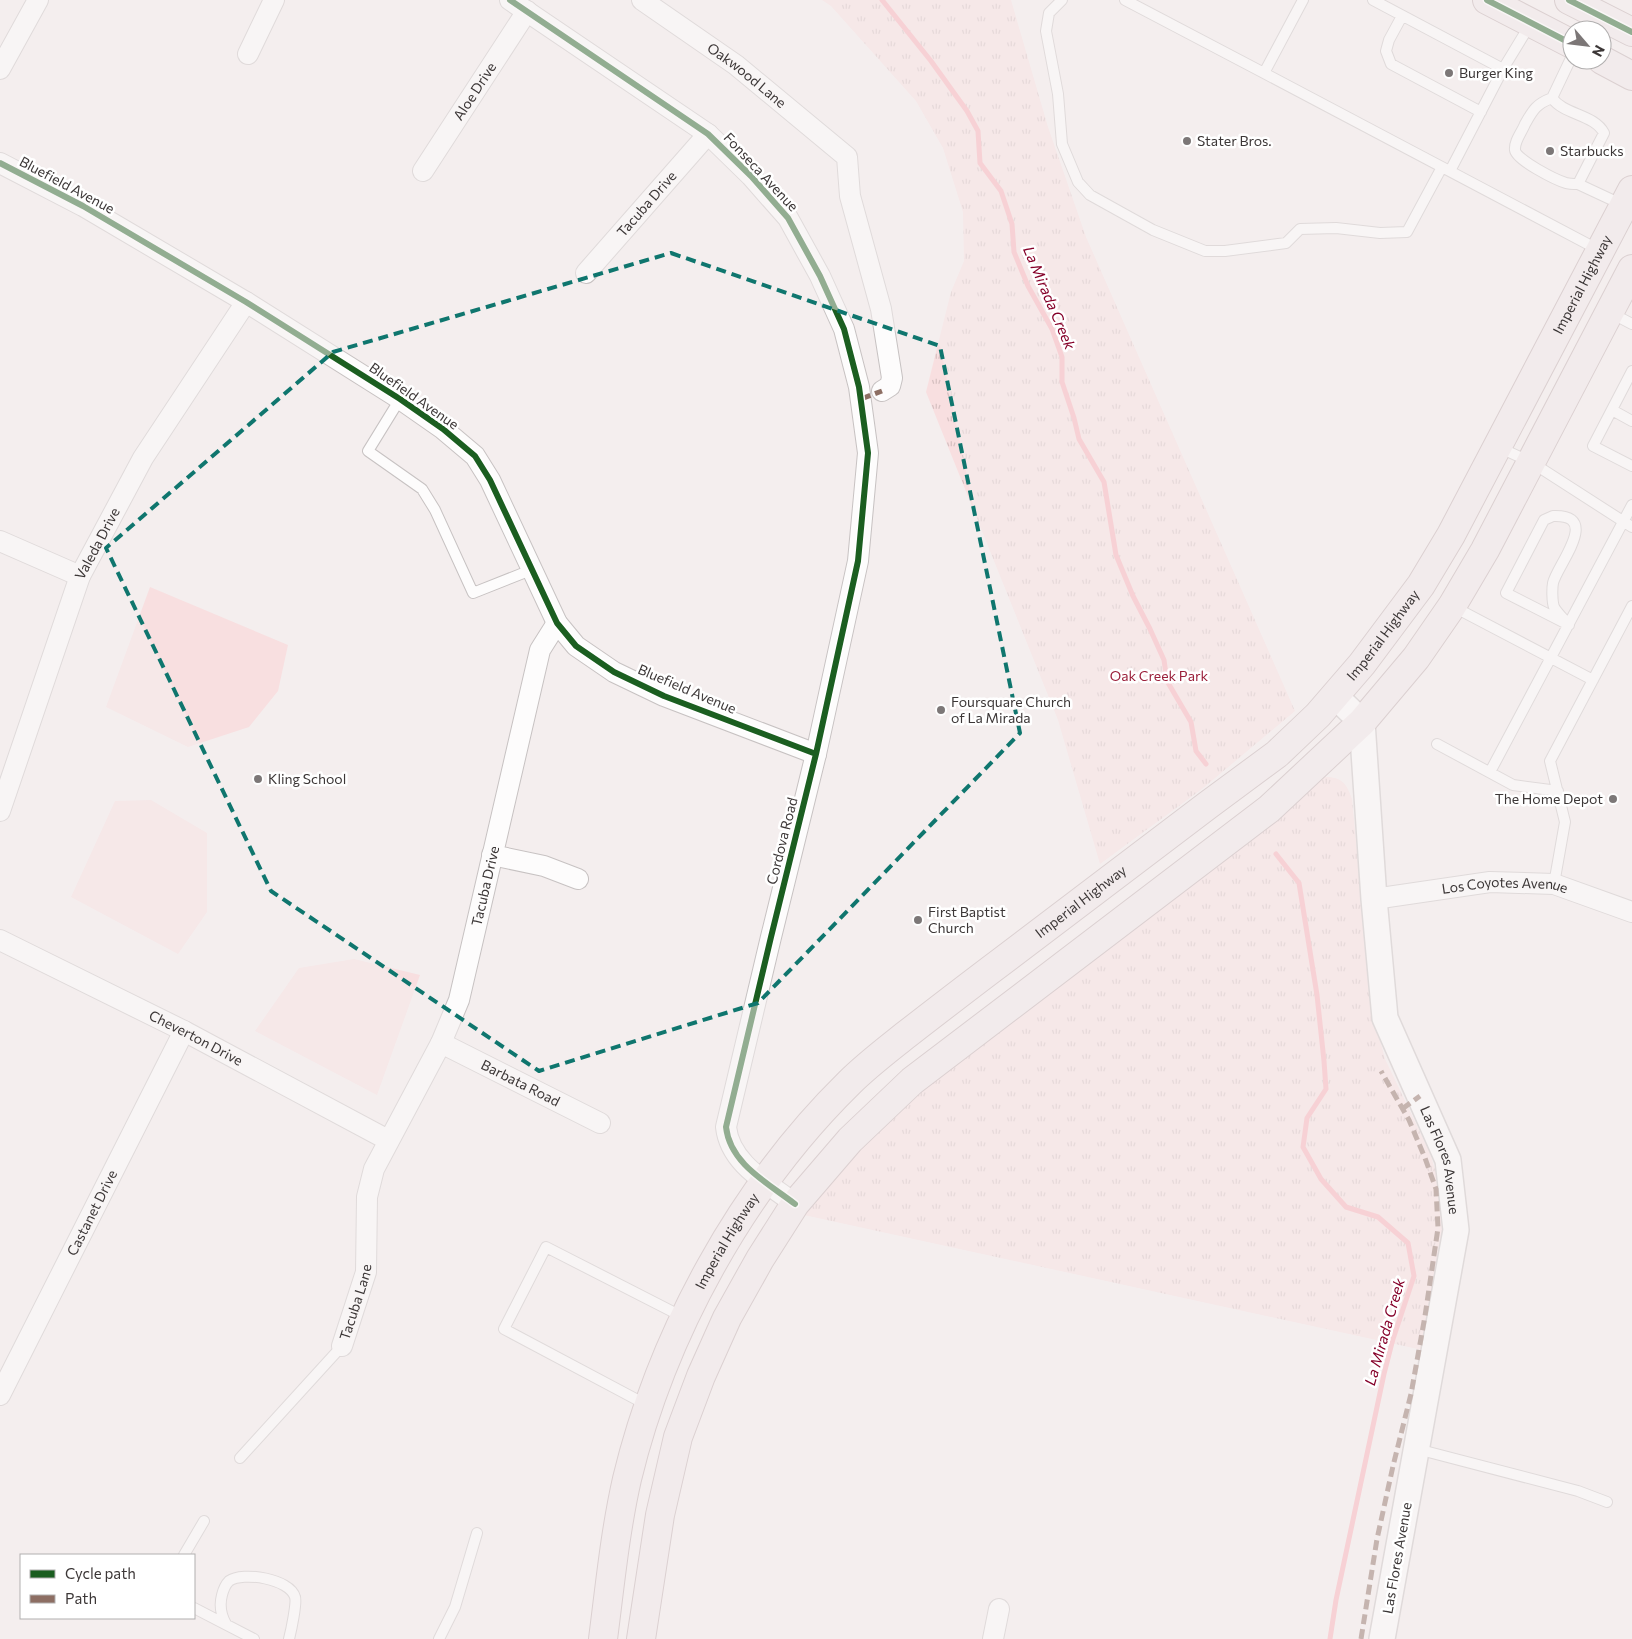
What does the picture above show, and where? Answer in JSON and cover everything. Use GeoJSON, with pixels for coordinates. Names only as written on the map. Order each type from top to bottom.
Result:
{"type":"FeatureCollection","features":[{"type":"Feature","properties":{"kind":"main road"},"geometry":{"type":"LineString","coordinates":[[1487,0],[1562,39]]}},
{"type":"Feature","properties":{"kind":"main road"},"geometry":{"type":"LineString","coordinates":[[1569,0],[1603,12],[1632,32]]}},
{"type":"Feature","properties":{"kind":"main road"},"geometry":{"type":"LineString","coordinates":[[1612,65],[1632,76]]}},
{"type":"Feature","properties":{"kind":"main road","name":"Imperial Highway"},"geometry":{"type":"LineString","coordinates":[[603,1639],[617,1526],[628,1477],[659,1374],[691,1301],[725,1242],[786,1153],[849,1082],[873,1061],[950,1000],[1277,754],[1335,696],[1362,664],[1421,585],[1451,535],[1628,198]]}},
{"type":"Feature","properties":{"kind":"main road"},"geometry":{"type":"LineString","coordinates":[[641,1639],[660,1515],[678,1436],[701,1376],[727,1318],[760,1259],[795,1204],[850,1140],[912,1082],[1269,808],[1362,722],[1416,658],[1452,606],[1485,550],[1531,462],[1621,318],[1632,269]]}},
{"type":"Feature","properties":{"kind":"street"},"geometry":{"type":"LineString","coordinates":[[0,69],[38,0]]}},
{"type":"Feature","properties":{"kind":"street"},"geometry":{"type":"LineString","coordinates":[[248,54],[274,0]]}},
{"type":"Feature","properties":{"kind":"street","name":"Oakwood Lane"},"geometry":{"type":"LineString","coordinates":[[642,0],[736,65],[847,158],[850,196],[881,309],[892,378],[890,386],[882,390]]}},
{"type":"Feature","properties":{"kind":"street","name":"Fonseca Avenue"},"geometry":{"type":"LineString","coordinates":[[519,5],[708,134],[751,176],[788,218],[820,276],[844,329],[859,388],[868,453]]}},
{"type":"Feature","properties":{"kind":"street","name":"Aloe Drive"},"geometry":{"type":"LineString","coordinates":[[423,171],[519,5]]}},
{"type":"Feature","properties":{"kind":"street","name":"Tacuba Drive"},"geometry":{"type":"LineString","coordinates":[[586,273],[708,134]]}},
{"type":"Feature","properties":{"kind":"street","name":"Bluefield Avenue"},"geometry":{"type":"LineString","coordinates":[[0,163],[83,206],[246,302],[400,399],[443,429],[475,456],[490,480],[557,624],[576,646],[614,672],[664,696],[816,754]]}},
{"type":"Feature","properties":{"kind":"street","name":"Valeda Drive"},"geometry":{"type":"LineString","coordinates":[[0,811],[80,576],[144,458],[246,302]]}},
{"type":"Feature","properties":{"kind":"street","name":"Cordova Road"},"geometry":{"type":"LineString","coordinates":[[795,1204],[744,1165],[733,1151],[727,1137],[726,1128],[816,754],[858,561],[868,453]]}},
{"type":"Feature","properties":{"kind":"street"},"geometry":{"type":"LineString","coordinates":[[0,541],[80,576]]}},
{"type":"Feature","properties":{"kind":"street","name":"Tacuba Drive"},"geometry":{"type":"LineString","coordinates":[[388,1140],[441,1043],[459,1000],[540,650],[557,624]]}},
{"type":"Feature","properties":{"kind":"street"},"geometry":{"type":"LineString","coordinates":[[1335,696],[1362,722]]}},
{"type":"Feature","properties":{"kind":"street","name":"Las Flores Avenue"},"geometry":{"type":"LineString","coordinates":[[1362,722],[1374,899],[1385,1018],[1448,1160],[1456,1230],[1382,1639]]}},
{"type":"Feature","properties":{"kind":"street"},"geometry":{"type":"LineString","coordinates":[[492,855],[544,866],[578,879]]}},
{"type":"Feature","properties":{"kind":"street","name":"Los Coyotes Avenue"},"geometry":{"type":"LineString","coordinates":[[1374,899],[1490,882],[1554,884],[1632,912]]}},
{"type":"Feature","properties":{"kind":"street","name":"Cheverton Drive"},"geometry":{"type":"LineString","coordinates":[[0,940],[184,1031],[388,1140]]}},
{"type":"Feature","properties":{"kind":"street","name":"Castanet Drive"},"geometry":{"type":"LineString","coordinates":[[0,1394],[184,1031]]}},
{"type":"Feature","properties":{"kind":"street","name":"Barbata Road"},"geometry":{"type":"LineString","coordinates":[[441,1043],[600,1123]]}},
{"type":"Feature","properties":{"kind":"street","name":"Tacuba Lane"},"geometry":{"type":"LineString","coordinates":[[342,1346],[366,1272],[367,1197],[374,1169],[388,1140]]}},
{"type":"Feature","properties":{"kind":"street"},"geometry":{"type":"LineString","coordinates":[[993,1639],[1000,1609]]}},
{"type":"Feature","properties":{"kind":"lane"},"geometry":{"type":"LineString","coordinates":[[1062,0],[1048,13],[1046,30],[1058,94],[1062,144],[1078,182],[1090,195],[1153,230],[1205,251],[1225,251],[1286,243],[1300,229],[1336,228],[1380,233],[1408,232],[1481,112],[1503,69],[1531,23]]}},
{"type":"Feature","properties":{"kind":"lane"},"geometry":{"type":"LineString","coordinates":[[1125,0],[1600,250]]}},
{"type":"Feature","properties":{"kind":"lane"},"geometry":{"type":"LineString","coordinates":[[1264,73],[1303,0]]}},
{"type":"Feature","properties":{"kind":"lane"},"geometry":{"type":"LineString","coordinates":[[1373,0],[1503,69]]}},
{"type":"Feature","properties":{"kind":"lane"},"geometry":{"type":"LineString","coordinates":[[1402,16],[1389,40],[1386,51],[1391,64],[1481,112]]}},
{"type":"Feature","properties":{"kind":"lane"},"geometry":{"type":"LineString","coordinates":[[1565,70],[1552,98],[1541,102],[1533,110],[1516,142],[1515,150],[1517,156],[1524,162],[1566,183],[1578,184],[1628,198]]}},
{"type":"Feature","properties":{"kind":"lane"},"geometry":{"type":"LineString","coordinates":[[1552,98],[1558,104],[1600,126],[1604,133],[1578,184]]}},
{"type":"Feature","properties":{"kind":"lane"},"geometry":{"type":"LineString","coordinates":[[1632,372],[1593,446],[1632,466]]}},
{"type":"Feature","properties":{"kind":"lane"},"geometry":{"type":"LineString","coordinates":[[400,399],[368,451],[422,489],[435,510],[473,593],[532,570]]}},
{"type":"Feature","properties":{"kind":"lane"},"geometry":{"type":"LineString","coordinates":[[1612,410],[1632,421]]}},
{"type":"Feature","properties":{"kind":"lane"},"geometry":{"type":"LineString","coordinates":[[1497,447],[1531,462],[1628,524]]}},
{"type":"Feature","properties":{"kind":"lane"},"geometry":{"type":"LineString","coordinates":[[1490,772],[1569,625],[1628,524],[1632,505]]}},
{"type":"Feature","properties":{"kind":"lane"},"geometry":{"type":"LineString","coordinates":[[1554,516],[1564,516],[1572,520],[1575,528],[1575,540],[1553,584],[1554,606],[1569,625],[1506,592],[1544,520],[1554,516]]}},
{"type":"Feature","properties":{"kind":"lane"},"geometry":{"type":"LineString","coordinates":[[1452,606],[1593,680]]}},
{"type":"Feature","properties":{"kind":"lane"},"geometry":{"type":"LineString","coordinates":[[1554,884],[1566,822],[1550,761],[1632,606]]}},
{"type":"Feature","properties":{"kind":"lane"},"geometry":{"type":"LineString","coordinates":[[1437,744],[1513,786],[1558,791]]}},
{"type":"Feature","properties":{"kind":"lane"},"geometry":{"type":"LineString","coordinates":[[648,1406],[504,1329],[546,1247],[684,1317]]}},
{"type":"Feature","properties":{"kind":"lane","name":"Tacuba Lane"},"geometry":{"type":"LineString","coordinates":[[240,1458],[342,1346]]}},
{"type":"Feature","properties":{"kind":"lane"},"geometry":{"type":"LineString","coordinates":[[1416,1449],[1578,1491],[1606,1502]]}},
{"type":"Feature","properties":{"kind":"lane"},"geometry":{"type":"LineString","coordinates":[[185,1554],[204,1520]]}},
{"type":"Feature","properties":{"kind":"lane"},"geometry":{"type":"LineString","coordinates":[[439,1639],[456,1607],[477,1533]]}},
{"type":"Feature","properties":{"kind":"lane"},"geometry":{"type":"LineString","coordinates":[[226,1624],[222,1616],[220,1602],[223,1590],[229,1582],[239,1577],[258,1577],[290,1588],[295,1597],[289,1639]]}},
{"type":"Feature","properties":{"kind":"lane"},"geometry":{"type":"LineString","coordinates":[[195,1608],[254,1639]]}},
{"type":"Feature","properties":{"kind":"highlighted area"},"geometry":{"type":"Polygon","coordinates":[[[671,253],[940,346],[1020,733],[758,1003],[539,1071],[271,891],[106,548],[333,352],[671,253]]]}},
{"type":"Feature","properties":{"kind":"green space","name":"Oak Creek Park"},"geometry":{"type":"Polygon","coordinates":[[[822,0],[1011,0],[1048,127],[1086,237],[1295,711],[1202,789],[1100,864],[1058,720],[926,392],[951,292],[964,261],[963,212],[943,148],[916,101],[831,6],[822,0]]]}},
{"type":"Feature","properties":{"kind":"green space"},"geometry":{"type":"Polygon","coordinates":[[[150,587],[288,645],[278,691],[249,727],[188,747],[106,707],[150,587]]]}},
{"type":"Feature","properties":{"kind":"green space"},"geometry":{"type":"Polygon","coordinates":[[[1325,777],[1336,778],[1343,782],[1352,799],[1372,1009],[1385,1059],[1430,1153],[1441,1190],[1443,1242],[1427,1351],[804,1215],[844,1163],[911,1096],[1114,943],[1325,777]]]}},
{"type":"Feature","properties":{"kind":"green space"},"geometry":{"type":"Polygon","coordinates":[[[151,800],[207,833],[207,912],[178,954],[71,897],[115,801],[151,800]]]}},
{"type":"Feature","properties":{"kind":"green space"},"geometry":{"type":"Polygon","coordinates":[[[354,959],[420,975],[377,1095],[255,1031],[299,968],[354,959]]]}},
{"type":"Feature","properties":{"kind":"waterway","name":"La Mirada Creek"},"geometry":{"type":"LineString","coordinates":[[882,0],[931,61],[967,111],[978,131],[980,163],[1001,191],[1012,224],[1014,252],[1028,286],[1052,329],[1062,357],[1062,382],[1079,439],[1104,482],[1116,555],[1133,596],[1164,660],[1167,681],[1191,722],[1196,751],[1206,764]]}},
{"type":"Feature","properties":{"kind":"waterway","name":"La Mirada Creek"},"geometry":{"type":"LineString","coordinates":[[1276,854],[1299,883],[1317,995],[1324,1061],[1326,1089],[1307,1118],[1303,1147],[1321,1179],[1346,1207],[1378,1217],[1408,1243],[1414,1276],[1393,1339],[1384,1374],[1336,1600],[1330,1639]]}},
{"type":"Feature","properties":{"kind":"marked path"},"geometry":{"type":"LineString","coordinates":[[861,399],[882,391]]}},
{"type":"Feature","properties":{"kind":"marked path"},"geometry":{"type":"LineString","coordinates":[[1361,1639],[1377,1539],[1411,1394],[1438,1228],[1436,1189],[1425,1158],[1409,1120],[1381,1071]]}},
{"type":"Feature","properties":{"kind":"marked path"},"geometry":{"type":"LineString","coordinates":[[1402,1109],[1420,1096]]}},
{"type":"Feature","properties":{"kind":"cycle path"},"geometry":{"type":"LineString","coordinates":[[510,0],[708,134],[751,176],[788,218],[820,276],[844,329],[859,387],[868,453],[858,561],[816,754],[726,1127],[729,1140],[742,1162],[762,1180],[795,1204]]}},
{"type":"Feature","properties":{"kind":"cycle path"},"geometry":{"type":"LineString","coordinates":[[1487,0],[1562,39]]}},
{"type":"Feature","properties":{"kind":"cycle path"},"geometry":{"type":"LineString","coordinates":[[1569,0],[1632,32]]}},
{"type":"Feature","properties":{"kind":"cycle path"},"geometry":{"type":"LineString","coordinates":[[0,163],[83,206],[246,302],[400,399],[443,429],[475,456],[490,480],[557,623],[576,646],[614,672],[664,696],[816,754]]}},
{"type":"Feature","properties":{"kind":"place","name":"Burger King"},"geometry":{"type":"Point","coordinates":[1449,73]}},
{"type":"Feature","properties":{"kind":"place","name":"Stater Bros."},"geometry":{"type":"Point","coordinates":[1187,141]}},
{"type":"Feature","properties":{"kind":"place","name":"Starbucks"},"geometry":{"type":"Point","coordinates":[1550,151]}},
{"type":"Feature","properties":{"kind":"place","name":"Foursquare Church of La Mirada"},"geometry":{"type":"Point","coordinates":[941,710]}},
{"type":"Feature","properties":{"kind":"place","name":"Kling School"},"geometry":{"type":"Point","coordinates":[258,779]}},
{"type":"Feature","properties":{"kind":"place","name":"The Home Depot"},"geometry":{"type":"Point","coordinates":[1613,799]}},
{"type":"Feature","properties":{"kind":"place","name":"First Baptist Church"},"geometry":{"type":"Point","coordinates":[918,920]}}]}
